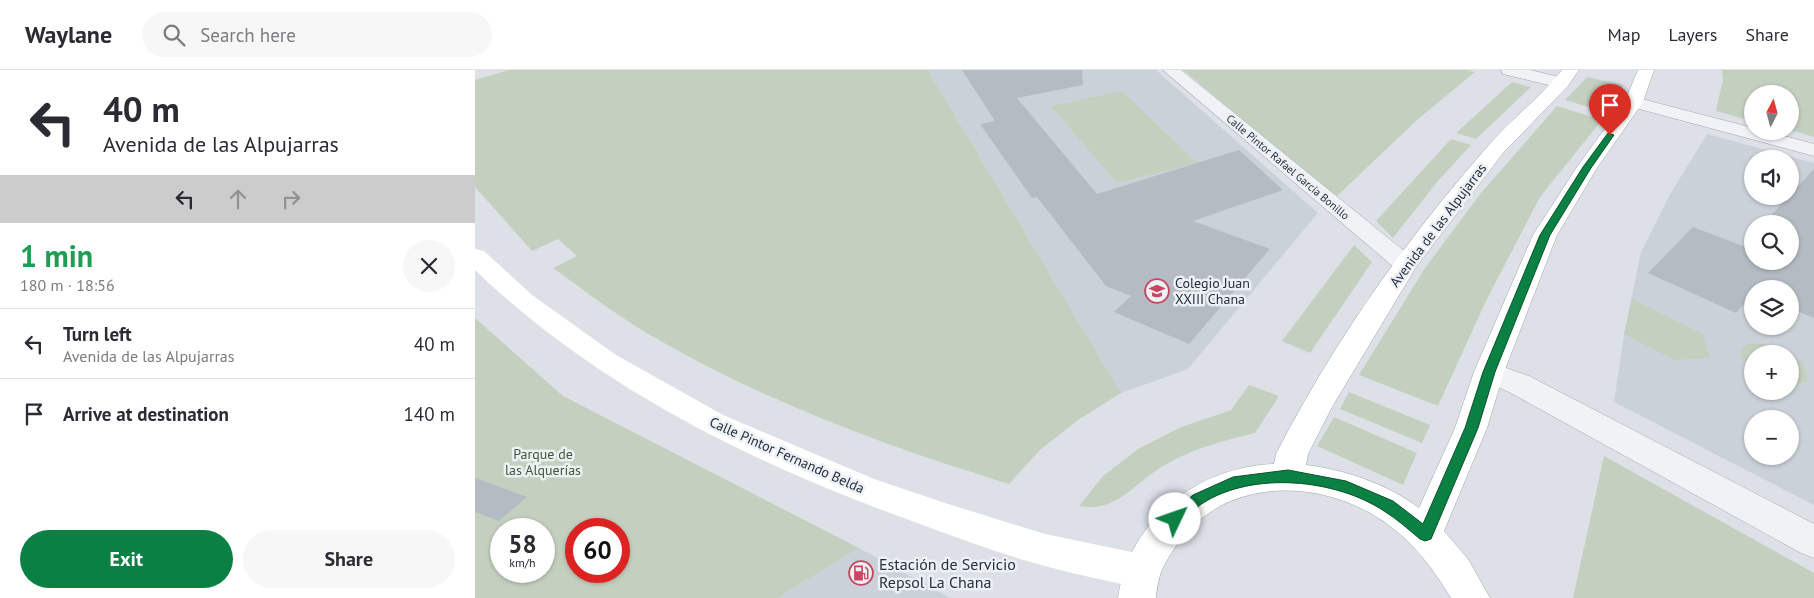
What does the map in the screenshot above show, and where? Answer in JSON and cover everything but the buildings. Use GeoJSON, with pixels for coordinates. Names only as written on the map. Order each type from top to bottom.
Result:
{"type":"FeatureCollection","features":[{"type":"Feature","properties":{"kind":"main road"},"geometry":{"type":"LineString","coordinates":[[1425,534],[1471,428],[1489,372],[1545,235],[1587,167],[1634,102],[1646,70]]}},
{"type":"Feature","properties":{"kind":"main road","name":"Avenida de las Alpujarras"},"geometry":{"type":"LineString","coordinates":[[1288,476],[1293,454],[1319,403],[1405,264],[1496,149],[1566,77]]}},
{"type":"Feature","properties":{"kind":"main road","name":"Calle Pintor Fernando Belda"},"geometry":{"type":"LineString","coordinates":[[475,256],[523,302],[606,362],[713,423],[864,490],[1045,550],[1139,584]]}},
{"type":"Feature","properties":{"kind":"main road"},"geometry":{"type":"LineString","coordinates":[[1139,584],[1164,530],[1198,499],[1238,482],[1288,476],[1341,485],[1388,506],[1425,534],[1459,574],[1471,598]]}},
{"type":"Feature","properties":{"kind":"street","name":"Calle Pintor Rafael García Bonillo"},"geometry":{"type":"LineString","coordinates":[[1171,70],[1405,264]]}},
{"type":"Feature","properties":{"kind":"street"},"geometry":{"type":"LineString","coordinates":[[1509,70],[1566,77]]}},
{"type":"Feature","properties":{"kind":"street"},"geometry":{"type":"LineString","coordinates":[[1634,102],[1814,150]]}},
{"type":"Feature","properties":{"kind":"street"},"geometry":{"type":"LineString","coordinates":[[1489,372],[1519,384],[1814,542]]}},
{"type":"Feature","properties":{"kind":"shaded area","name":"Colegio Juan XXIII Chana"},"geometry":{"type":"Polygon","coordinates":[[[928,70],[1156,70],[1318,213],[1188,369],[1121,393],[928,70]]]}},
{"type":"Feature","properties":{"kind":"shaded area"},"geometry":{"type":"Polygon","coordinates":[[[1707,134],[1766,150],[1744,150],[1744,205],[1799,205],[1799,159],[1814,163],[1814,505],[1614,402],[1624,334],[1641,252],[1669,196],[1707,134]]]}},
{"type":"Feature","properties":{"kind":"shaded area","name":"Estación de Servicio Repsol La Chana"},"geometry":{"type":"Polygon","coordinates":[[[859,548],[950,598],[777,598],[859,548]]]}},
{"type":"Feature","properties":{"kind":"green space"},"geometry":{"type":"Polygon","coordinates":[[[509,70],[928,70],[1121,393],[1078,420],[1041,449],[1009,484],[916,454],[825,420],[736,381],[693,359],[625,319],[553,268],[577,256],[558,239],[532,251],[475,187],[475,80],[509,70]]]}},
{"type":"Feature","properties":{"kind":"green space"},"geometry":{"type":"Polygon","coordinates":[[[1183,70],[1466,70],[1475,72],[1417,120],[1336,197],[1183,70]]]}},
{"type":"Feature","properties":{"kind":"green space"},"geometry":{"type":"Polygon","coordinates":[[[1722,70],[1814,70],[1814,137],[1799,133],[1799,85],[1744,85],[1744,119],[1716,111],[1723,79],[1722,70]]]}},
{"type":"Feature","properties":{"kind":"green space"},"geometry":{"type":"Polygon","coordinates":[[[1587,77],[1623,85],[1605,112],[1565,100],[1587,77]]]}},
{"type":"Feature","properties":{"kind":"green space"},"geometry":{"type":"Polygon","coordinates":[[[1512,82],[1531,87],[1476,139],[1456,133],[1512,82]]]}},
{"type":"Feature","properties":{"kind":"green space"},"geometry":{"type":"Polygon","coordinates":[[[1122,91],[1197,163],[1117,183],[1051,106],[1122,91]]]}},
{"type":"Feature","properties":{"kind":"green space"},"geometry":{"type":"Polygon","coordinates":[[[1557,106],[1602,120],[1540,197],[1486,301],[1438,406],[1359,375],[1425,268],[1481,193],[1557,106]]]}},
{"type":"Feature","properties":{"kind":"green space"},"geometry":{"type":"Polygon","coordinates":[[[1451,139],[1471,145],[1437,182],[1393,238],[1376,221],[1451,139]]]}},
{"type":"Feature","properties":{"kind":"green space"},"geometry":{"type":"Polygon","coordinates":[[[1354,245],[1372,262],[1310,353],[1282,341],[1354,245]]]}},
{"type":"Feature","properties":{"kind":"green space"},"geometry":{"type":"Polygon","coordinates":[[[1632,299],[1703,334],[1710,358],[1675,360],[1624,334],[1632,299]]]}},
{"type":"Feature","properties":{"kind":"green space","name":"Parque de las Alquerías"},"geometry":{"type":"Polygon","coordinates":[[[475,318],[563,396],[859,548],[777,598],[475,598],[475,318]]]}},
{"type":"Feature","properties":{"kind":"green space"},"geometry":{"type":"Polygon","coordinates":[[[1755,343],[1766,345],[1746,345],[1755,343]]]}},
{"type":"Feature","properties":{"kind":"green space"},"geometry":{"type":"Polygon","coordinates":[[[1744,347],[1744,361],[1740,352],[1744,347]]]}},
{"type":"Feature","properties":{"kind":"green space"},"geometry":{"type":"Polygon","coordinates":[[[1799,360],[1804,366],[1807,373],[1806,382],[1799,383],[1799,360]]]}},
{"type":"Feature","properties":{"kind":"green space"},"geometry":{"type":"Polygon","coordinates":[[[1249,385],[1279,396],[1255,433],[1186,454],[1154,472],[1116,501],[1093,507],[1079,506],[1103,476],[1138,449],[1179,428],[1231,410],[1249,385]]]}},
{"type":"Feature","properties":{"kind":"green space"},"geometry":{"type":"Polygon","coordinates":[[[1349,392],[1430,425],[1422,443],[1340,409],[1349,392]]]}},
{"type":"Feature","properties":{"kind":"green space"},"geometry":{"type":"Polygon","coordinates":[[[1334,417],[1417,453],[1403,485],[1317,446],[1334,417]]]}},
{"type":"Feature","properties":{"kind":"green space"},"geometry":{"type":"Polygon","coordinates":[[[1604,456],[1814,573],[1814,598],[1573,598],[1604,456]]]}},
{"type":"Feature","properties":{"kind":"place","name":"Colegio Juan XXIII Chana"},"geometry":{"type":"Point","coordinates":[1157,291]}},
{"type":"Feature","properties":{"kind":"place","name":"Estación de Servicio Repsol La Chana"},"geometry":{"type":"Point","coordinates":[861,573]}},
{"type":"Feature","properties":{"kind":"route"},"geometry":{"type":"LineString","coordinates":[[1175,519],[1198,499],[1238,482],[1288,476],[1341,485],[1388,506],[1425,534],[1471,428],[1489,372],[1545,235],[1587,167],[1610,135]]}}]}
